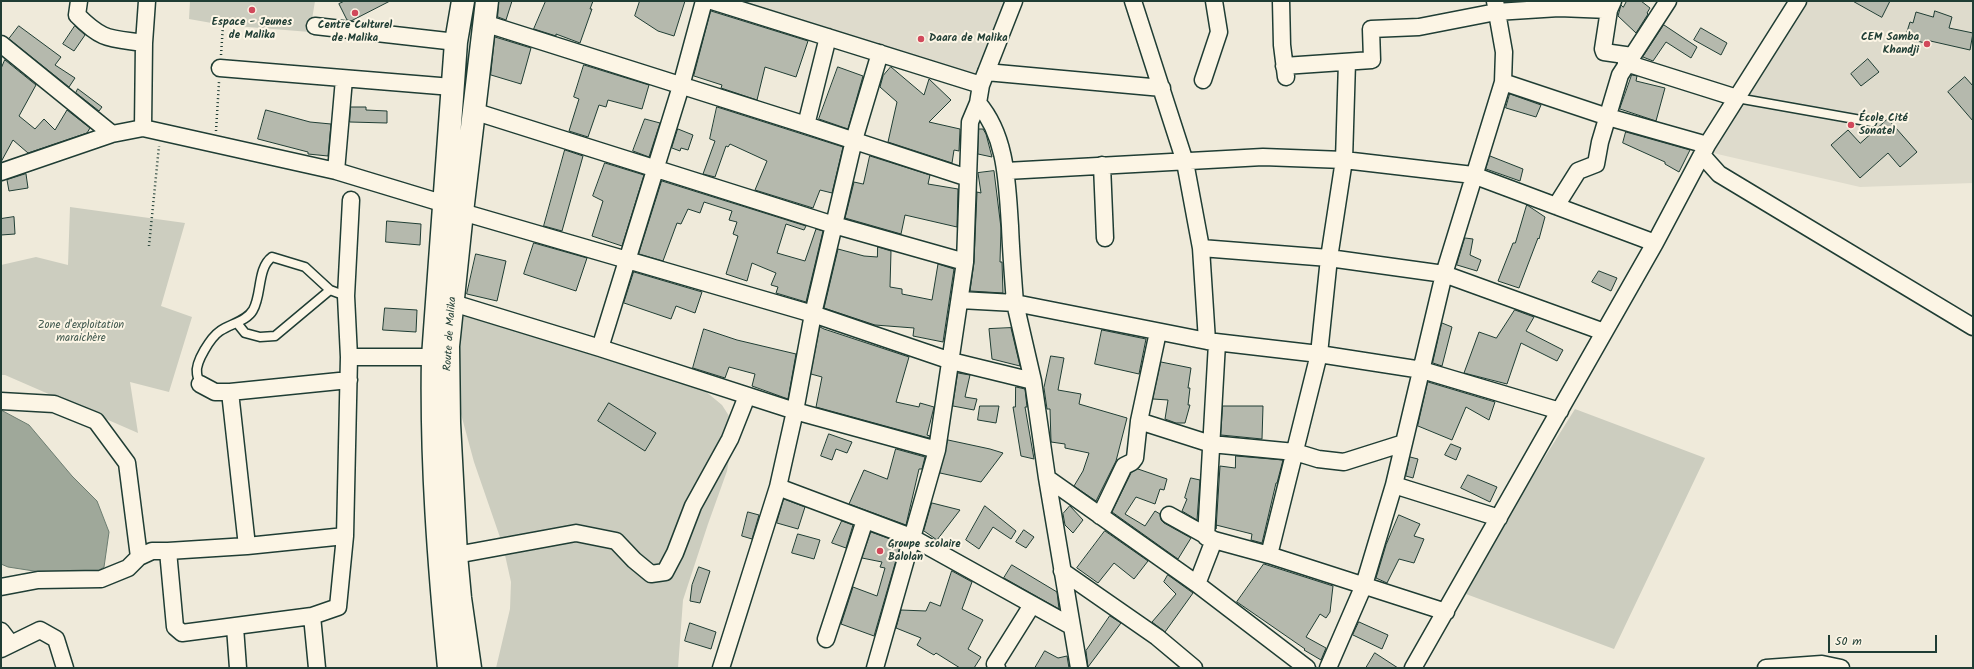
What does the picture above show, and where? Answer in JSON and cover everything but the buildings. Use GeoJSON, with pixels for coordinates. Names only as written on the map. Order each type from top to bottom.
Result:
{"type":"FeatureCollection","features":[{"type":"Feature","properties":{"kind":"main road","name":"Route de Malika"},"geometry":{"type":"LineString","coordinates":[[463,1],[456,42],[452,87],[453,303],[448,346],[448,394],[456,555],[460,598],[470,668]]}},
{"type":"Feature","properties":{"kind":"main road","name":"Route de Malika"},"geometry":{"type":"LineString","coordinates":[[449,668],[438,549],[432,391],[433,357],[453,208],[473,111],[487,1]]}},
{"type":"Feature","properties":{"kind":"street"},"geometry":{"type":"LineString","coordinates":[[79,1],[78,15],[93,30],[106,38],[144,43]]}},
{"type":"Feature","properties":{"kind":"street"},"geometry":{"type":"LineString","coordinates":[[143,128],[144,43],[147,1]]}},
{"type":"Feature","properties":{"kind":"street"},"geometry":{"type":"LineString","coordinates":[[600,348],[681,86],[704,1]]}},
{"type":"Feature","properties":{"kind":"street"},"geometry":{"type":"LineString","coordinates":[[712,1],[880,53],[984,78],[1162,88]]}},
{"type":"Feature","properties":{"kind":"street"},"geometry":{"type":"LineString","coordinates":[[875,668],[911,537],[937,450],[965,262],[970,122],[978,103],[984,78],[1014,1]]}},
{"type":"Feature","properties":{"kind":"street"},"geometry":{"type":"LineString","coordinates":[[1133,1],[1185,162],[1200,248],[1212,342],[1210,538],[1196,584]]}},
{"type":"Feature","properties":{"kind":"street"},"geometry":{"type":"LineString","coordinates":[[1203,80],[1219,32],[1214,1]]}},
{"type":"Feature","properties":{"kind":"street"},"geometry":{"type":"LineString","coordinates":[[1281,1],[1282,45],[1285,72],[1347,62],[1372,60],[1371,29],[1419,27],[1495,6],[1559,8],[1611,5],[1603,49],[1604,52],[1737,98]]}},
{"type":"Feature","properties":{"kind":"street"},"geometry":{"type":"LineString","coordinates":[[1556,206],[1578,171],[1593,167],[1596,164],[1620,75],[1668,1]]}},
{"type":"Feature","properties":{"kind":"street"},"geometry":{"type":"LineString","coordinates":[[1413,668],[1655,242],[1704,150],[1798,1]]}},
{"type":"Feature","properties":{"kind":"street"},"geometry":{"type":"LineString","coordinates":[[1328,668],[1364,585],[1394,485],[1444,274],[1473,175],[1503,82],[1504,52],[1495,6]]}},
{"type":"Feature","properties":{"kind":"street"},"geometry":{"type":"LineString","coordinates":[[484,23],[854,140],[968,178]]}},
{"type":"Feature","properties":{"kind":"street"},"geometry":{"type":"LineString","coordinates":[[315,26],[456,42]]}},
{"type":"Feature","properties":{"kind":"street"},"geometry":{"type":"LineString","coordinates":[[806,125],[828,37]]}},
{"type":"Feature","properties":{"kind":"street"},"geometry":{"type":"LineString","coordinates":[[1,44],[112,134]]}},
{"type":"Feature","properties":{"kind":"street"},"geometry":{"type":"LineString","coordinates":[[721,668],[778,487],[795,411],[813,314],[854,140],[880,53]]}},
{"type":"Feature","properties":{"kind":"street"},"geometry":{"type":"LineString","coordinates":[[1269,555],[1319,354],[1328,258],[1344,160],[1347,62]]}},
{"type":"Feature","properties":{"kind":"street"},"geometry":{"type":"LineString","coordinates":[[220,68],[452,87]]}},
{"type":"Feature","properties":{"kind":"street"},"geometry":{"type":"LineString","coordinates":[[336,171],[344,79]]}},
{"type":"Feature","properties":{"kind":"street"},"geometry":{"type":"LineString","coordinates":[[1503,82],[1704,150],[1719,174],[1973,327]]}},
{"type":"Feature","properties":{"kind":"street"},"geometry":{"type":"LineString","coordinates":[[978,103],[986,112],[1006,171],[1015,303],[1033,381],[1047,478],[1079,668]]}},
{"type":"Feature","properties":{"kind":"street"},"geometry":{"type":"LineString","coordinates":[[473,111],[655,170],[834,225],[965,262]]}},
{"type":"Feature","properties":{"kind":"street"},"geometry":{"type":"LineString","coordinates":[[1,172],[112,134],[143,128],[336,171],[453,208],[813,314],[951,361],[1033,381]]}},
{"type":"Feature","properties":{"kind":"street"},"geometry":{"type":"LineString","coordinates":[[1006,171],[1263,157],[1344,160],[1473,175],[1655,242]]}},
{"type":"Feature","properties":{"kind":"street"},"geometry":{"type":"LineString","coordinates":[[1102,165],[1105,238]]}},
{"type":"Feature","properties":{"kind":"street"},"geometry":{"type":"LineString","coordinates":[[168,551],[175,627],[182,633],[312,616],[338,607],[345,536],[349,380],[346,296],[351,200]]}},
{"type":"Feature","properties":{"kind":"street"},"geometry":{"type":"LineString","coordinates":[[1200,248],[1328,258],[1444,274],[1604,332]]}},
{"type":"Feature","properties":{"kind":"street"},"geometry":{"type":"LineString","coordinates":[[960,300],[1015,303],[1212,342],[1319,354],[1422,370],[1560,411]]}},
{"type":"Feature","properties":{"kind":"street"},"geometry":{"type":"LineString","coordinates":[[453,303],[600,348],[795,411],[937,450]]}},
{"type":"Feature","properties":{"kind":"street"},"geometry":{"type":"LineString","coordinates":[[1100,516],[1124,466],[1132,462],[1135,458],[1139,421],[1158,332]]}},
{"type":"Feature","properties":{"kind":"street"},"geometry":{"type":"LineString","coordinates":[[349,357],[433,357]]}},
{"type":"Feature","properties":{"kind":"street"},"geometry":{"type":"LineString","coordinates":[[200,384],[216,392],[230,392],[349,380]]}},
{"type":"Feature","properties":{"kind":"street"},"geometry":{"type":"LineString","coordinates":[[230,392],[247,546]]}},
{"type":"Feature","properties":{"kind":"street"},"geometry":{"type":"LineString","coordinates":[[456,555],[576,533],[616,541],[634,560],[651,574],[665,572],[693,506],[730,439],[747,396]]}},
{"type":"Feature","properties":{"kind":"street"},"geometry":{"type":"LineString","coordinates":[[1,401],[54,404],[96,421],[127,463],[139,557]]}},
{"type":"Feature","properties":{"kind":"street"},"geometry":{"type":"LineString","coordinates":[[1139,421],[1211,444],[1295,452],[1318,459],[1344,462],[1404,442]]}},
{"type":"Feature","properties":{"kind":"street"},"geometry":{"type":"LineString","coordinates":[[1047,478],[1196,584],[1307,668]]}},
{"type":"Feature","properties":{"kind":"street"},"geometry":{"type":"LineString","coordinates":[[1394,485],[1499,518]]}},
{"type":"Feature","properties":{"kind":"street"},"geometry":{"type":"LineString","coordinates":[[778,487],[911,537],[1071,626]]}},
{"type":"Feature","properties":{"kind":"street"},"geometry":{"type":"LineString","coordinates":[[1169,515],[1210,538],[1269,555],[1446,612]]}},
{"type":"Feature","properties":{"kind":"street"},"geometry":{"type":"LineString","coordinates":[[826,639],[865,520]]}},
{"type":"Feature","properties":{"kind":"street"},"geometry":{"type":"LineString","coordinates":[[1,587],[38,580],[101,579],[128,568],[139,557],[152,551],[247,546],[345,536]]}},
{"type":"Feature","properties":{"kind":"street"},"geometry":{"type":"LineString","coordinates":[[1062,571],[1157,637],[1194,668]]}},
{"type":"Feature","properties":{"kind":"street"},"geometry":{"type":"LineString","coordinates":[[997,668],[995,664],[1032,605]]}},
{"type":"Feature","properties":{"kind":"street"},"geometry":{"type":"LineString","coordinates":[[312,616],[317,668]]}},
{"type":"Feature","properties":{"kind":"street"},"geometry":{"type":"LineString","coordinates":[[235,627],[238,668]]}},
{"type":"Feature","properties":{"kind":"street"},"geometry":{"type":"LineString","coordinates":[[4,641],[40,630],[56,639],[65,668]]}},
{"type":"Feature","properties":{"kind":"street"},"geometry":{"type":"LineString","coordinates":[[1766,668],[1822,666],[1841,668]]}},
{"type":"Feature","properties":{"kind":"lane"},"geometry":{"type":"LineString","coordinates":[[1737,98],[1872,122]]}},
{"type":"Feature","properties":{"kind":"lane"},"geometry":{"type":"LineString","coordinates":[[200,384],[196,371],[204,350],[219,332],[252,312],[259,298],[262,275],[267,260],[272,257],[305,267],[330,290],[346,296]]}},
{"type":"Feature","properties":{"kind":"lane"},"geometry":{"type":"LineString","coordinates":[[237,322],[245,333],[260,337],[275,336],[330,290]]}},
{"type":"Feature","properties":{"kind":"path"},"geometry":{"type":"LineString","coordinates":[[149,246],[160,132]]}},
{"type":"Feature","properties":{"kind":"shaded area","name":"Daara de Malika"},"geometry":{"type":"Polygon","coordinates":[[[721,1],[1006,1],[978,77],[721,1]]]}},
{"type":"Feature","properties":{"kind":"shaded area","name":"École Cité Sonatel"},"geometry":{"type":"Polygon","coordinates":[[[1803,1],[1973,1],[1973,183],[1860,187],[1713,153],[1803,1]]]}},
{"type":"Feature","properties":{"kind":"shaded area"},"geometry":{"type":"Polygon","coordinates":[[[1,410],[29,425],[72,476],[97,501],[109,532],[104,567],[86,579],[8,567],[1,564],[1,410]]]}},
{"type":"Feature","properties":{"kind":"green space","name":"Espace - Jeunes de Malika"},"geometry":{"type":"Polygon","coordinates":[[[190,1],[315,1],[310,32],[223,25],[189,19],[190,1]]]}},
{"type":"Feature","properties":{"kind":"green space","name":"Zone d'exploitation maraichère"},"geometry":{"type":"Polygon","coordinates":[[[70,207],[185,223],[161,306],[192,317],[169,392],[130,382],[138,433],[5,375],[1,375],[1,265],[36,257],[68,265],[70,207]]]}},
{"type":"Feature","properties":{"kind":"green space"},"geometry":{"type":"Polygon","coordinates":[[[464,315],[704,390],[722,405],[731,419],[733,435],[727,471],[683,600],[678,668],[496,668],[510,609],[511,582],[503,546],[474,462],[461,414],[458,370],[460,330],[464,315]]]}},
{"type":"Feature","properties":{"kind":"green space"},"geometry":{"type":"Polygon","coordinates":[[[1575,409],[1705,458],[1614,649],[1466,594],[1516,503],[1575,409]]]}},
{"type":"Feature","properties":{"kind":"place","name":"Espace - Jeunes de Malika"},"geometry":{"type":"Point","coordinates":[252,10]}},
{"type":"Feature","properties":{"kind":"place","name":"Centre Culturel de Malika"},"geometry":{"type":"Point","coordinates":[355,13]}},
{"type":"Feature","properties":{"kind":"place","name":"Daara de Malika"},"geometry":{"type":"Point","coordinates":[921,39]}},
{"type":"Feature","properties":{"kind":"place","name":"CEM Samba Khandji"},"geometry":{"type":"Point","coordinates":[1927,44]}},
{"type":"Feature","properties":{"kind":"place","name":"École Cité Sonatel"},"geometry":{"type":"Point","coordinates":[1851,125]}},
{"type":"Feature","properties":{"kind":"place","name":"Groupe scolaire Balolan"},"geometry":{"type":"Point","coordinates":[880,551]}}]}
